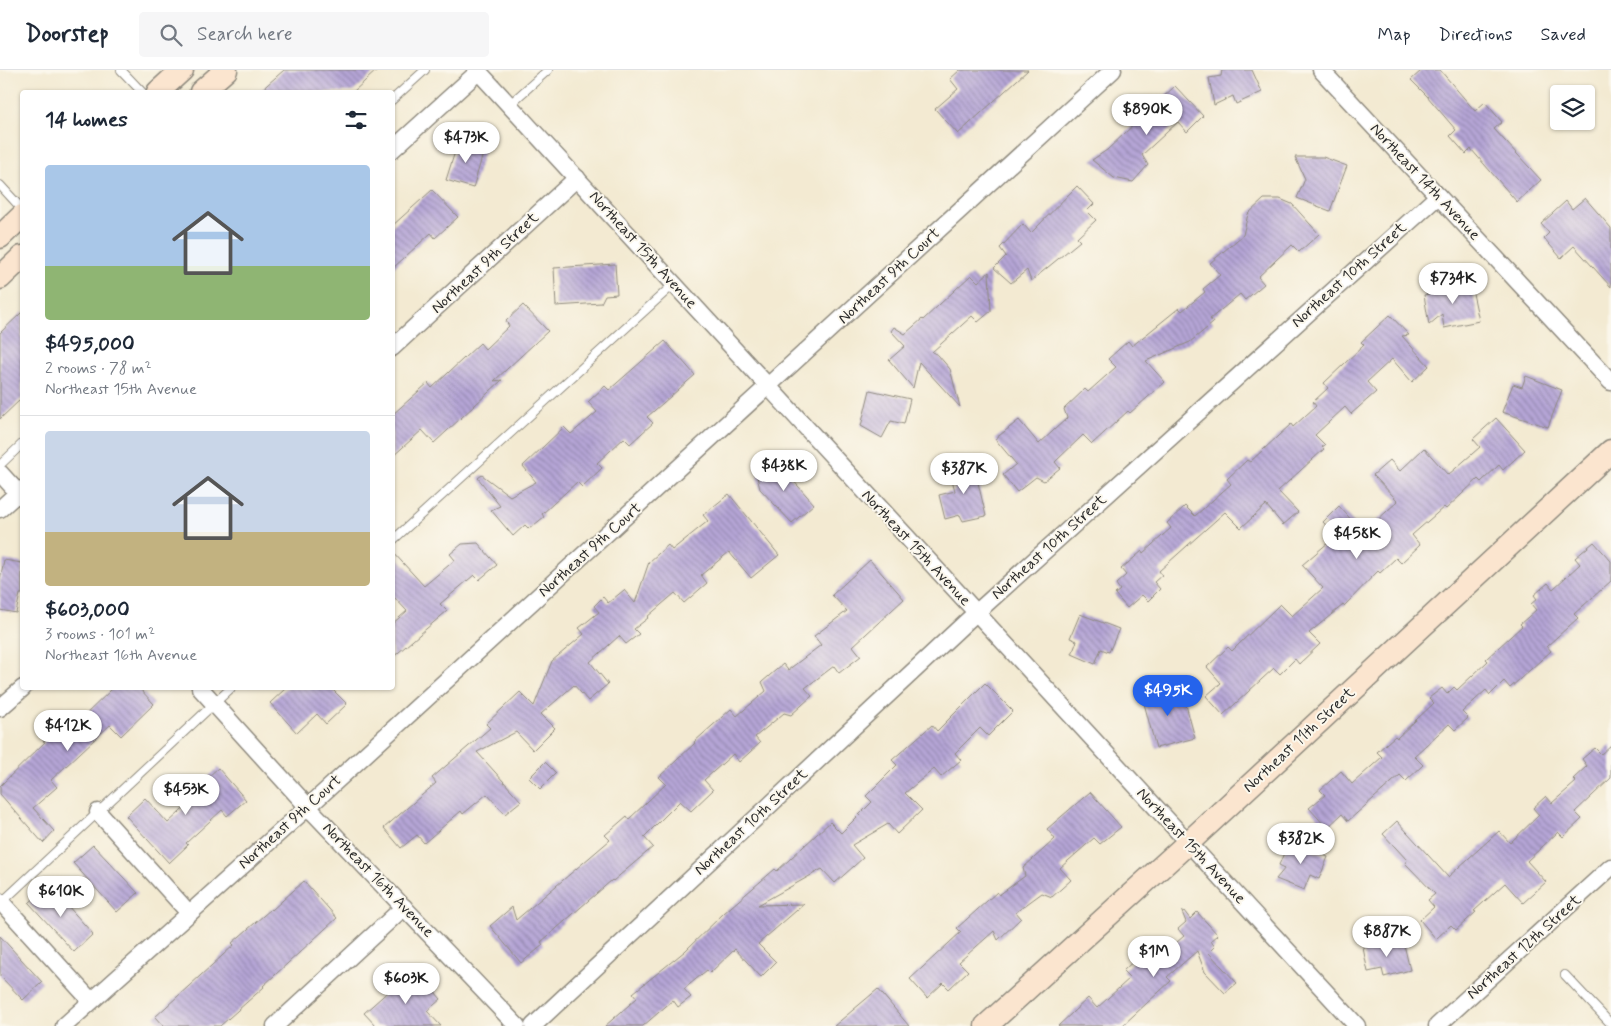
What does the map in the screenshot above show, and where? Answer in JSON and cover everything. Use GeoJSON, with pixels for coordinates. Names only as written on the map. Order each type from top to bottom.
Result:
{"type":"FeatureCollection","features":[{"type":"Feature","properties":{"kind":"street"},"geometry":{"type":"LineString","coordinates":[[160,90],[182,70]]}},
{"type":"Feature","properties":{"kind":"street"},"geometry":{"type":"LineString","coordinates":[[203,90],[226,70]]}},
{"type":"Feature","properties":{"kind":"street","name":"Northeast 9th Court"},"geometry":{"type":"LineString","coordinates":[[64,1026],[308,807],[1112,70]]}},
{"type":"Feature","properties":{"kind":"street","name":"Northeast 14th Avenue"},"geometry":{"type":"LineString","coordinates":[[1321,70],[1611,382]]}},
{"type":"Feature","properties":{"kind":"street"},"geometry":{"type":"LineString","coordinates":[[395,147],[478,71]]}},
{"type":"Feature","properties":{"kind":"street","name":"Northeast 15th Avenue"},"geometry":{"type":"LineString","coordinates":[[478,71],[1357,1026]]}},
{"type":"Feature","properties":{"kind":"street","name":"Northeast 9th Street"},"geometry":{"type":"LineString","coordinates":[[395,345],[578,178]]}},
{"type":"Feature","properties":{"kind":"street","name":"Northeast 10th Street"},"geometry":{"type":"LineString","coordinates":[[533,1026],[976,613],[1438,196]]}},
{"type":"Feature","properties":{"kind":"street"},"geometry":{"type":"LineString","coordinates":[[0,237],[20,218]]}},
{"type":"Feature","properties":{"kind":"street"},"geometry":{"type":"LineString","coordinates":[[0,278],[20,260]]}},
{"type":"Feature","properties":{"kind":"street","name":"Northeast 11th Street"},"geometry":{"type":"LineString","coordinates":[[986,1026],[1189,842],[1611,451]]}},
{"type":"Feature","properties":{"kind":"street"},"geometry":{"type":"LineString","coordinates":[[0,474],[20,492]]}},
{"type":"Feature","properties":{"kind":"street"},"geometry":{"type":"LineString","coordinates":[[0,509],[20,494]]}},
{"type":"Feature","properties":{"kind":"street"},"geometry":{"type":"LineString","coordinates":[[0,708],[20,690]]}},
{"type":"Feature","properties":{"kind":"street","name":"Northeast 16th Avenue"},"geometry":{"type":"LineString","coordinates":[[202,690],[308,807],[517,1026]]}},
{"type":"Feature","properties":{"kind":"street"},"geometry":{"type":"LineString","coordinates":[[98,812],[189,913]]}},
{"type":"Feature","properties":{"kind":"street","name":"Northeast 12th Street"},"geometry":{"type":"LineString","coordinates":[[1437,1026],[1611,867]]}},
{"type":"Feature","properties":{"kind":"street"},"geometry":{"type":"LineString","coordinates":[[1,903],[91,1001]]}},
{"type":"Feature","properties":{"kind":"street"},"geometry":{"type":"LineString","coordinates":[[275,1026],[404,907]]}},
{"type":"Feature","properties":{"kind":"lane"},"geometry":{"type":"LineString","coordinates":[[122,70],[140,90]]}},
{"type":"Feature","properties":{"kind":"lane"},"geometry":{"type":"LineString","coordinates":[[395,97],[425,70]]}},
{"type":"Feature","properties":{"kind":"lane"},"geometry":{"type":"LineString","coordinates":[[509,105],[548,70]]}},
{"type":"Feature","properties":{"kind":"lane"},"geometry":{"type":"LineString","coordinates":[[0,185],[20,207]]}},
{"type":"Feature","properties":{"kind":"lane"},"geometry":{"type":"LineString","coordinates":[[395,538],[674,284]]}},
{"type":"Feature","properties":{"kind":"lane"},"geometry":{"type":"LineString","coordinates":[[0,465],[20,446]]}},
{"type":"Feature","properties":{"kind":"lane"},"geometry":{"type":"LineString","coordinates":[[1,903],[229,690]]}},
{"type":"Feature","properties":{"kind":"lane"},"geometry":{"type":"LineString","coordinates":[[1565,975],[1611,1024]]}},
{"type":"Feature","properties":{"kind":"building"},"geometry":{"type":"Polygon","coordinates":[[[284,70],[377,70],[355,90],[261,90],[284,70]]]}},
{"type":"Feature","properties":{"kind":"building"},"geometry":{"type":"Polygon","coordinates":[[[960,70],[1028,70],[958,134],[935,109],[958,89],[950,79],[960,70]]]}},
{"type":"Feature","properties":{"kind":"building"},"geometry":{"type":"Polygon","coordinates":[[[1222,70],[1252,70],[1262,92],[1236,104],[1233,96],[1214,105],[1209,78],[1221,76],[1222,70]]]}},
{"type":"Feature","properties":{"kind":"building"},"geometry":{"type":"Polygon","coordinates":[[[1422,70],[1440,70],[1475,111],[1485,102],[1502,122],[1494,129],[1541,180],[1517,202],[1471,149],[1466,154],[1450,136],[1456,130],[1411,80],[1422,70]]]}},
{"type":"Feature","properties":{"kind":"building"},"geometry":{"type":"Polygon","coordinates":[[[1175,86],[1203,116],[1187,132],[1178,122],[1142,155],[1148,165],[1133,182],[1114,178],[1092,160],[1107,150],[1175,86]]]}},
{"type":"Feature","properties":{"kind":"building"},"geometry":{"type":"Polygon","coordinates":[[[459,139],[485,147],[473,188],[446,180],[459,139]]]}},
{"type":"Feature","properties":{"kind":"building"},"geometry":{"type":"Polygon","coordinates":[[[1295,157],[1323,157],[1347,166],[1330,211],[1297,198],[1305,179],[1295,157]]]}},
{"type":"Feature","properties":{"kind":"building"},"geometry":{"type":"Polygon","coordinates":[[[1077,186],[1094,204],[1087,211],[1096,220],[1077,238],[1080,241],[1031,281],[1027,270],[1011,283],[994,268],[1006,256],[1000,248],[1023,224],[1031,233],[1077,186]]]}},
{"type":"Feature","properties":{"kind":"building"},"geometry":{"type":"Polygon","coordinates":[[[432,190],[458,217],[435,238],[431,233],[395,266],[395,223],[432,190]]]}},
{"type":"Feature","properties":{"kind":"building"},"geometry":{"type":"Polygon","coordinates":[[[1585,198],[1611,228],[1611,287],[1574,246],[1561,258],[1544,238],[1549,233],[1541,224],[1566,201],[1572,209],[1585,198]]]}},
{"type":"Feature","properties":{"kind":"building"},"geometry":{"type":"Polygon","coordinates":[[[1264,199],[1280,199],[1292,204],[1319,234],[1299,252],[1292,245],[1258,277],[1264,284],[1245,300],[1240,294],[1210,319],[1213,323],[1190,342],[1146,361],[1165,382],[1130,413],[1128,411],[1092,444],[1083,435],[1055,462],[1060,468],[1044,481],[1036,477],[1017,492],[1003,475],[1016,464],[995,439],[1019,420],[1039,444],[1067,418],[1064,409],[1085,389],[1088,392],[1116,367],[1108,359],[1128,341],[1132,346],[1179,308],[1182,311],[1205,292],[1203,289],[1220,275],[1210,263],[1243,235],[1248,214],[1264,199]]]}},
{"type":"Feature","properties":{"kind":"building"},"geometry":{"type":"Polygon","coordinates":[[[615,264],[617,294],[605,295],[601,303],[556,306],[554,268],[615,264]]]}},
{"type":"Feature","properties":{"kind":"building"},"geometry":{"type":"Polygon","coordinates":[[[989,272],[991,311],[978,322],[972,316],[932,352],[938,355],[950,369],[960,407],[919,362],[913,388],[889,360],[905,346],[891,331],[894,327],[905,334],[923,320],[971,275],[978,282],[989,272]]]}},
{"type":"Feature","properties":{"kind":"building"},"geometry":{"type":"Polygon","coordinates":[[[1470,280],[1479,321],[1444,328],[1442,314],[1429,325],[1424,295],[1438,292],[1437,288],[1470,280]]]}},
{"type":"Feature","properties":{"kind":"building"},"geometry":{"type":"Polygon","coordinates":[[[523,305],[548,331],[494,381],[502,380],[434,443],[422,430],[395,454],[395,412],[428,383],[432,388],[480,343],[485,349],[509,326],[506,321],[523,305]]]}},
{"type":"Feature","properties":{"kind":"building"},"geometry":{"type":"Polygon","coordinates":[[[20,314],[20,400],[0,419],[0,333],[20,314]]]}},
{"type":"Feature","properties":{"kind":"building"},"geometry":{"type":"Polygon","coordinates":[[[1390,315],[1409,335],[1402,336],[1429,366],[1412,382],[1392,359],[1367,382],[1376,392],[1351,414],[1345,407],[1315,435],[1325,445],[1322,447],[1324,449],[1278,491],[1298,512],[1283,525],[1266,505],[1241,528],[1225,512],[1159,571],[1162,575],[1154,582],[1160,589],[1148,601],[1142,595],[1127,608],[1115,594],[1120,590],[1116,584],[1126,575],[1121,569],[1142,551],[1143,553],[1171,528],[1167,523],[1185,506],[1195,516],[1231,484],[1227,479],[1247,460],[1250,462],[1291,424],[1293,427],[1316,406],[1313,402],[1328,388],[1324,383],[1364,345],[1361,342],[1390,315]]]}},
{"type":"Feature","properties":{"kind":"building"},"geometry":{"type":"Polygon","coordinates":[[[665,341],[695,375],[647,417],[653,423],[630,444],[624,438],[597,463],[602,468],[582,487],[577,482],[542,514],[544,517],[529,529],[525,525],[513,536],[491,510],[500,506],[478,478],[482,475],[510,496],[536,482],[523,466],[564,427],[571,434],[597,412],[588,402],[605,386],[609,390],[665,341]]]}},
{"type":"Feature","properties":{"kind":"building"},"geometry":{"type":"Polygon","coordinates":[[[1526,376],[1562,390],[1548,427],[1502,412],[1513,384],[1522,387],[1526,376]]]}},
{"type":"Feature","properties":{"kind":"building"},"geometry":{"type":"Polygon","coordinates":[[[870,390],[910,399],[904,424],[891,421],[882,438],[861,426],[870,390]]]}},
{"type":"Feature","properties":{"kind":"building"},"geometry":{"type":"Polygon","coordinates":[[[1496,418],[1525,450],[1503,470],[1499,465],[1481,482],[1478,479],[1446,509],[1444,507],[1412,535],[1420,545],[1401,563],[1396,558],[1380,573],[1378,571],[1344,606],[1309,633],[1320,644],[1299,664],[1295,659],[1280,674],[1274,668],[1223,715],[1206,696],[1221,683],[1207,667],[1228,647],[1232,651],[1280,604],[1292,616],[1323,588],[1302,565],[1336,536],[1323,522],[1339,506],[1363,533],[1398,501],[1373,475],[1390,460],[1400,471],[1424,448],[1448,475],[1480,447],[1473,439],[1496,418]]]}},
{"type":"Feature","properties":{"kind":"building"},"geometry":{"type":"Polygon","coordinates":[[[775,460],[814,504],[792,523],[760,489],[757,477],[775,460]]]}},
{"type":"Feature","properties":{"kind":"building"},"geometry":{"type":"Polygon","coordinates":[[[973,462],[986,516],[963,521],[960,515],[945,519],[939,495],[955,491],[949,468],[973,462]]]}},
{"type":"Feature","properties":{"kind":"building"},"geometry":{"type":"Polygon","coordinates":[[[729,494],[779,555],[751,578],[729,552],[701,575],[707,583],[684,603],[675,593],[634,629],[639,634],[626,644],[619,636],[590,662],[608,684],[588,701],[574,685],[541,714],[555,728],[533,750],[516,732],[477,752],[521,801],[505,814],[487,794],[463,814],[461,811],[424,843],[417,835],[401,848],[384,828],[436,783],[432,778],[490,728],[486,724],[520,692],[534,706],[552,661],[584,634],[579,628],[599,612],[594,606],[603,597],[608,603],[624,590],[635,603],[649,562],[668,545],[672,550],[708,521],[703,515],[729,494]]]}},
{"type":"Feature","properties":{"kind":"building"},"geometry":{"type":"Polygon","coordinates":[[[1594,542],[1611,561],[1611,581],[1574,614],[1578,618],[1547,646],[1551,651],[1510,688],[1504,681],[1490,695],[1486,690],[1462,712],[1468,718],[1455,730],[1449,724],[1414,756],[1423,765],[1406,781],[1400,775],[1348,821],[1342,814],[1327,828],[1309,808],[1325,795],[1320,790],[1341,771],[1352,784],[1382,757],[1377,752],[1395,736],[1397,738],[1434,703],[1429,698],[1442,688],[1447,694],[1454,687],[1457,690],[1488,661],[1486,659],[1522,626],[1520,624],[1536,610],[1531,604],[1537,599],[1534,595],[1548,583],[1553,589],[1580,564],[1575,558],[1594,542]]]}},
{"type":"Feature","properties":{"kind":"building"},"geometry":{"type":"Polygon","coordinates":[[[478,543],[497,565],[479,580],[474,575],[440,604],[447,611],[395,655],[395,621],[407,611],[395,598],[395,554],[424,586],[455,560],[450,554],[462,544],[478,543]]]}},
{"type":"Feature","properties":{"kind":"building"},"geometry":{"type":"Polygon","coordinates":[[[4,560],[20,563],[20,594],[16,613],[0,610],[0,580],[4,560]]]}},
{"type":"Feature","properties":{"kind":"building"},"geometry":{"type":"Polygon","coordinates":[[[870,560],[904,599],[853,646],[861,656],[839,673],[834,666],[805,688],[812,696],[791,715],[784,713],[755,737],[760,743],[739,762],[733,754],[704,780],[713,790],[691,811],[680,801],[644,837],[653,847],[541,942],[543,945],[521,963],[490,926],[512,907],[516,920],[610,840],[605,835],[627,816],[629,819],[666,784],[659,777],[694,742],[731,709],[737,716],[766,691],[762,682],[783,664],[788,670],[821,645],[814,636],[847,611],[832,595],[870,560]]]}},
{"type":"Feature","properties":{"kind":"building"},"geometry":{"type":"Polygon","coordinates":[[[1080,614],[1119,629],[1109,652],[1101,649],[1095,664],[1072,654],[1077,641],[1070,638],[1080,614]]]}},
{"type":"Feature","properties":{"kind":"building"},"geometry":{"type":"Polygon","coordinates":[[[985,683],[1013,711],[988,736],[980,728],[955,753],[961,760],[941,777],[934,769],[905,793],[922,810],[897,834],[888,824],[852,845],[863,858],[835,883],[822,869],[758,905],[804,904],[758,944],[776,962],[761,977],[735,949],[710,973],[707,970],[684,989],[691,997],[678,1007],[673,1000],[643,1026],[605,1026],[637,998],[633,993],[685,951],[724,913],[775,869],[777,871],[830,822],[841,833],[872,802],[866,796],[897,765],[892,760],[932,725],[937,731],[985,683]]]}},
{"type":"Feature","properties":{"kind":"building"},"geometry":{"type":"Polygon","coordinates":[[[1176,685],[1183,694],[1195,738],[1156,748],[1142,696],[1176,685]]]}},
{"type":"Feature","properties":{"kind":"building"},"geometry":{"type":"Polygon","coordinates":[[[111,690],[141,690],[154,704],[121,736],[110,725],[51,780],[57,787],[33,808],[54,831],[43,843],[0,794],[0,786],[74,712],[81,719],[111,690]]]}},
{"type":"Feature","properties":{"kind":"building"},"geometry":{"type":"Polygon","coordinates":[[[284,690],[333,690],[347,704],[326,724],[317,714],[297,733],[270,703],[284,690]]]}},
{"type":"Feature","properties":{"kind":"building"},"geometry":{"type":"Polygon","coordinates":[[[1611,745],[1611,778],[1575,812],[1582,819],[1563,837],[1558,832],[1527,861],[1546,882],[1523,903],[1505,883],[1456,930],[1451,925],[1436,939],[1420,920],[1434,907],[1428,900],[1435,894],[1405,863],[1407,860],[1383,834],[1397,821],[1448,877],[1499,831],[1510,843],[1539,815],[1533,808],[1546,796],[1552,803],[1576,782],[1573,779],[1587,766],[1582,759],[1595,748],[1601,754],[1611,745]]]}},
{"type":"Feature","properties":{"kind":"building"},"geometry":{"type":"Polygon","coordinates":[[[545,762],[556,773],[540,789],[529,778],[545,762]]]}},
{"type":"Feature","properties":{"kind":"building"},"geometry":{"type":"Polygon","coordinates":[[[218,768],[246,800],[227,816],[222,810],[186,843],[188,845],[169,863],[126,816],[145,798],[168,823],[203,791],[198,786],[218,768]]]}},
{"type":"Feature","properties":{"kind":"building"},"geometry":{"type":"Polygon","coordinates":[[[1090,792],[1121,827],[1100,844],[1094,838],[1060,868],[1071,880],[1052,897],[1042,893],[1016,912],[1021,918],[998,940],[994,931],[959,962],[968,971],[949,989],[943,983],[927,998],[910,979],[961,932],[957,928],[997,892],[999,895],[1025,876],[1023,868],[1055,839],[1047,829],[1090,792]]]}},
{"type":"Feature","properties":{"kind":"building"},"geometry":{"type":"Polygon","coordinates":[[[1289,841],[1328,857],[1319,879],[1310,875],[1304,890],[1276,879],[1285,868],[1279,865],[1289,841]]]}},
{"type":"Feature","properties":{"kind":"building"},"geometry":{"type":"Polygon","coordinates":[[[93,845],[138,893],[117,912],[73,863],[93,845]]]}},
{"type":"Feature","properties":{"kind":"building"},"geometry":{"type":"Polygon","coordinates":[[[304,881],[337,918],[220,1026],[163,1026],[155,1017],[234,945],[232,943],[304,881]]]}},
{"type":"Feature","properties":{"kind":"building"},"geometry":{"type":"Polygon","coordinates":[[[49,885],[93,934],[74,952],[29,903],[49,885]]]}},
{"type":"Feature","properties":{"kind":"building"},"geometry":{"type":"Polygon","coordinates":[[[1184,911],[1190,919],[1197,912],[1218,935],[1211,941],[1215,947],[1209,953],[1237,983],[1225,993],[1205,972],[1197,951],[1167,977],[1171,981],[1122,1026],[1058,1026],[1088,998],[1097,1008],[1130,978],[1123,971],[1144,951],[1154,962],[1184,936],[1178,929],[1186,922],[1182,912],[1184,911]]]}},
{"type":"Feature","properties":{"kind":"building"},"geometry":{"type":"Polygon","coordinates":[[[0,936],[42,982],[23,1000],[0,976],[0,936]]]}},
{"type":"Feature","properties":{"kind":"building"},"geometry":{"type":"Polygon","coordinates":[[[1402,936],[1410,970],[1384,977],[1382,969],[1368,972],[1363,948],[1392,941],[1392,945],[1402,936]]]}},
{"type":"Feature","properties":{"kind":"building"},"geometry":{"type":"Polygon","coordinates":[[[417,971],[441,999],[427,1011],[441,1026],[376,1026],[364,1013],[400,981],[403,984],[417,971]]]}},
{"type":"Feature","properties":{"kind":"building"},"geometry":{"type":"Polygon","coordinates":[[[878,989],[909,1026],[834,1026],[878,989]]]}}]}
